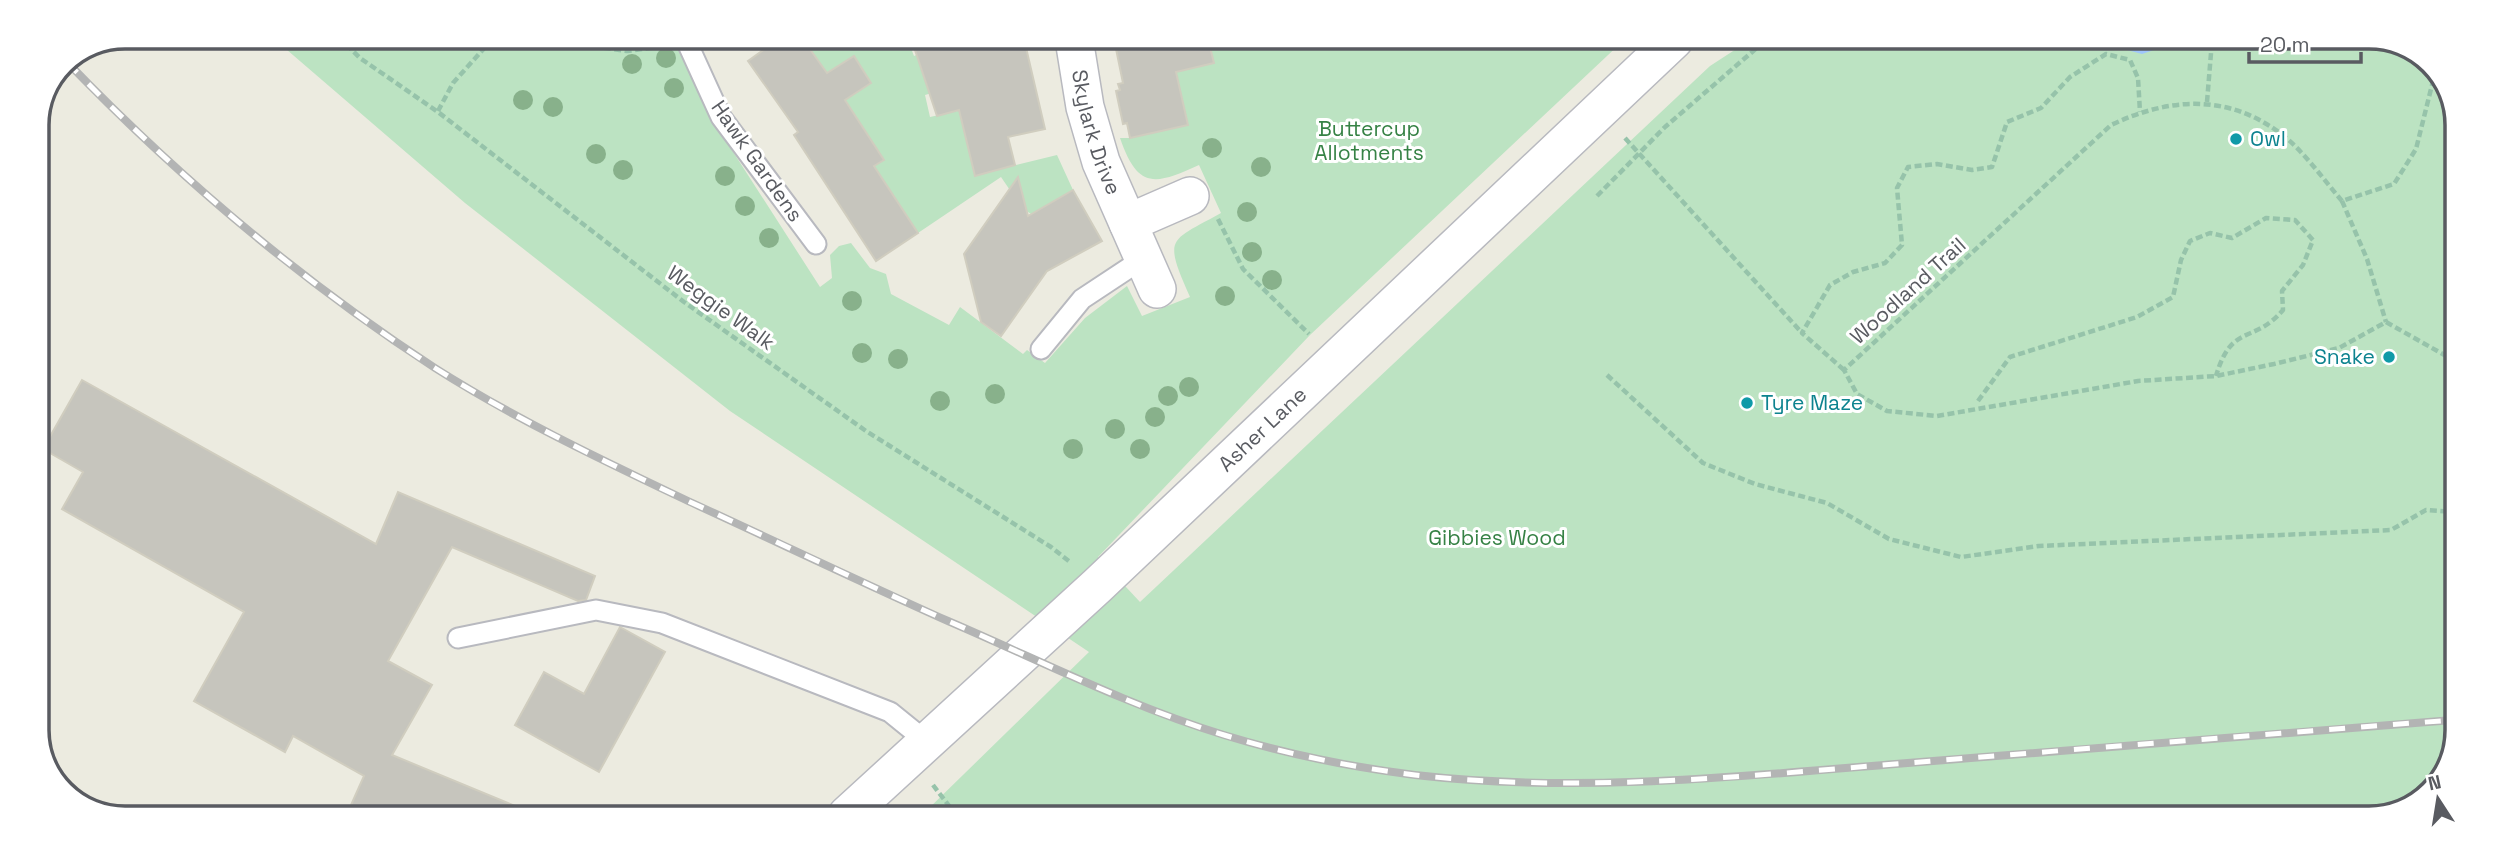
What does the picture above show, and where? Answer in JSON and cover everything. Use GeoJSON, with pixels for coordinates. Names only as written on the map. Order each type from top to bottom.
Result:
{"type":"FeatureCollection","features":[{"type":"Feature","properties":{"kind":"street","name":"Skylark Drive"},"geometry":{"type":"LineString","coordinates":[[1076,49],[1095,143],[1151,274]]}},
{"type":"Feature","properties":{"kind":"street","name":"Asher Lane"},"geometry":{"type":"LineString","coordinates":[[857,806],[1097,586],[1664,49]]}},
{"type":"Feature","properties":{"kind":"street","name":"Skylark Drive"},"geometry":{"type":"LineString","coordinates":[[1128,223],[1190,196]]}},
{"type":"Feature","properties":{"kind":"lane","name":"Hawk Gardens"},"geometry":{"type":"LineString","coordinates":[[690,49],[721,117],[816,244]]}},
{"type":"Feature","properties":{"kind":"lane","name":"Skylark Drive"},"geometry":{"type":"LineString","coordinates":[[1041,349],[1082,299],[1151,274]]}},
{"type":"Feature","properties":{"kind":"lane"},"geometry":{"type":"LineString","coordinates":[[458,638],[596,610],[662,623],[890,712],[927,742]]}},
{"type":"Feature","properties":{"kind":"path","name":"Weggie Walk"},"geometry":{"type":"LineString","coordinates":[[351,49],[438,112],[684,302],[866,431],[1051,547],[1097,586]]}},
{"type":"Feature","properties":{"kind":"path"},"geometry":{"type":"LineString","coordinates":[[438,112],[453,83],[484,49]]}},
{"type":"Feature","properties":{"kind":"path"},"geometry":{"type":"LineString","coordinates":[[612,49],[643,49]]}},
{"type":"Feature","properties":{"kind":"path"},"geometry":{"type":"LineString","coordinates":[[1597,196],[1641,152],[1756,49]]}},
{"type":"Feature","properties":{"kind":"path"},"geometry":{"type":"LineString","coordinates":[[2207,102],[2211,49]]}},
{"type":"Feature","properties":{"kind":"path"},"geometry":{"type":"LineString","coordinates":[[1802,333],[1830,285],[1853,272],[1885,263],[1902,245],[1897,188],[1908,167],[1937,164],[1972,170],[1992,167],[2007,122],[2041,108],[2070,77],[2106,54],[2130,60],[2138,78],[2140,112]]}},
{"type":"Feature","properties":{"kind":"path"},"geometry":{"type":"LineString","coordinates":[[2342,201],[2394,184],[2416,149],[2433,85]]}},
{"type":"Feature","properties":{"kind":"path","name":"Woodland Trail"},"geometry":{"type":"LineString","coordinates":[[2207,102],[2239,110],[2281,133],[2342,201],[2367,259],[2386,322],[2339,348],[2216,376],[2138,381],[1937,416],[1887,411],[1857,394],[1844,370],[2111,125],[2140,112],[2207,102]]}},
{"type":"Feature","properties":{"kind":"path"},"geometry":{"type":"LineString","coordinates":[[1595,112],[1641,152],[1692,214],[1734,256],[1802,333],[1844,370]]}},
{"type":"Feature","properties":{"kind":"path"},"geometry":{"type":"LineString","coordinates":[[1190,196],[1204,190],[1243,269],[1284,311]]}},
{"type":"Feature","properties":{"kind":"path"},"geometry":{"type":"LineString","coordinates":[[1978,401],[2010,357],[2137,317],[2173,297],[2181,260],[2190,241],[2210,233],[2232,238],[2266,218],[2295,220],[2313,240],[2303,265],[2282,291],[2283,310],[2270,325],[2235,339],[2223,352],[2216,376]]}},
{"type":"Feature","properties":{"kind":"path"},"geometry":{"type":"LineString","coordinates":[[2386,322],[2445,355]]}},
{"type":"Feature","properties":{"kind":"path"},"geometry":{"type":"LineString","coordinates":[[1606,375],[1703,463],[1755,484],[1827,503],[1889,539],[1961,556],[2039,546],[2391,530],[2426,510],[2445,511]]}},
{"type":"Feature","properties":{"kind":"green space"},"geometry":{"type":"Polygon","coordinates":[[[286,49],[679,49],[719,130],[820,287],[832,278],[830,255],[839,246],[851,243],[870,268],[886,274],[891,294],[949,325],[960,307],[1023,354],[1027,350],[1045,363],[1085,318],[1127,286],[1142,316],[1190,297],[1176,262],[1176,243],[1190,230],[1221,213],[1199,165],[1171,177],[1159,179],[1141,175],[1127,155],[1120,138],[1130,138],[1176,72],[1214,63],[1210,49],[1614,49],[1310,335],[1098,557],[1140,602],[1710,66],[1736,49],[2384,50],[2403,57],[2423,71],[2437,91],[2445,120],[2444,740],[2437,764],[2403,764],[2403,797],[2369,806],[931,806],[1089,652],[730,411],[465,203],[286,49]]]}},
{"type":"Feature","properties":{"kind":"green space"},"geometry":{"type":"Polygon","coordinates":[[[810,49],[911,49],[914,56],[930,49],[980,49],[990,76],[925,95],[930,117],[971,108],[975,175],[1057,155],[1073,190],[1031,214],[1022,208],[1001,177],[918,233],[891,193],[867,170],[883,159],[845,99],[870,83],[854,56],[823,75],[821,64],[810,49]]]}},
{"type":"Feature","properties":{"kind":"water"},"geometry":{"type":"Polygon","coordinates":[[[2124,49],[2157,49],[2142,54],[2124,49]]]}},
{"type":"Feature","properties":{"kind":"building"},"geometry":{"type":"Polygon","coordinates":[[[765,49],[810,49],[827,73],[854,56],[871,83],[845,100],[884,160],[874,166],[918,233],[876,261],[794,135],[798,132],[748,61],[765,49]]]}},
{"type":"Feature","properties":{"kind":"building"},"geometry":{"type":"Polygon","coordinates":[[[915,49],[1026,49],[1045,129],[1008,137],[1015,165],[975,176],[959,110],[937,116],[915,49]]]}},
{"type":"Feature","properties":{"kind":"building"},"geometry":{"type":"Polygon","coordinates":[[[1116,49],[1210,49],[1214,63],[1176,72],[1188,125],[1130,138],[1127,123],[1123,124],[1116,91],[1120,90],[1118,84],[1123,83],[1116,49]]]}},
{"type":"Feature","properties":{"kind":"building"},"geometry":{"type":"Polygon","coordinates":[[[1018,177],[1028,216],[1073,190],[1102,241],[1047,271],[1001,336],[981,322],[964,254],[1018,177]]]}},
{"type":"Feature","properties":{"kind":"building"},"geometry":{"type":"Polygon","coordinates":[[[82,380],[376,544],[398,492],[595,576],[586,600],[578,601],[452,547],[388,661],[432,685],[392,755],[515,806],[351,806],[364,776],[293,736],[285,752],[194,701],[244,612],[62,509],[83,472],[49,452],[49,438],[82,380]]]}},
{"type":"Feature","properties":{"kind":"building"},"geometry":{"type":"Polygon","coordinates":[[[620,627],[665,652],[599,772],[515,725],[544,672],[584,694],[620,627]]]}},
{"type":"Feature","properties":{"kind":"railway"},"geometry":{"type":"LineString","coordinates":[[74,69],[196,185],[288,263],[385,334],[496,405],[656,486],[948,621],[1119,696],[1247,742],[1319,759],[1415,775],[1535,783],[1595,783],[1776,774],[2445,721]]}},
{"type":"Feature","properties":{"kind":"place","name":"Owl"},"geometry":{"type":"Point","coordinates":[2236,139]}},
{"type":"Feature","properties":{"kind":"place","name":"Snake"},"geometry":{"type":"Point","coordinates":[2389,357]}},
{"type":"Feature","properties":{"kind":"place","name":"Tyre Maze"},"geometry":{"type":"Point","coordinates":[1747,403]}},
{"type":"Feature","properties":{"kind":"park label","name":"Buttercup Allotments"},"geometry":{"type":"Point","coordinates":[1369,141]}},
{"type":"Feature","properties":{"kind":"park label","name":"Gibbies Wood"},"geometry":{"type":"Point","coordinates":[1497,538]}}]}
